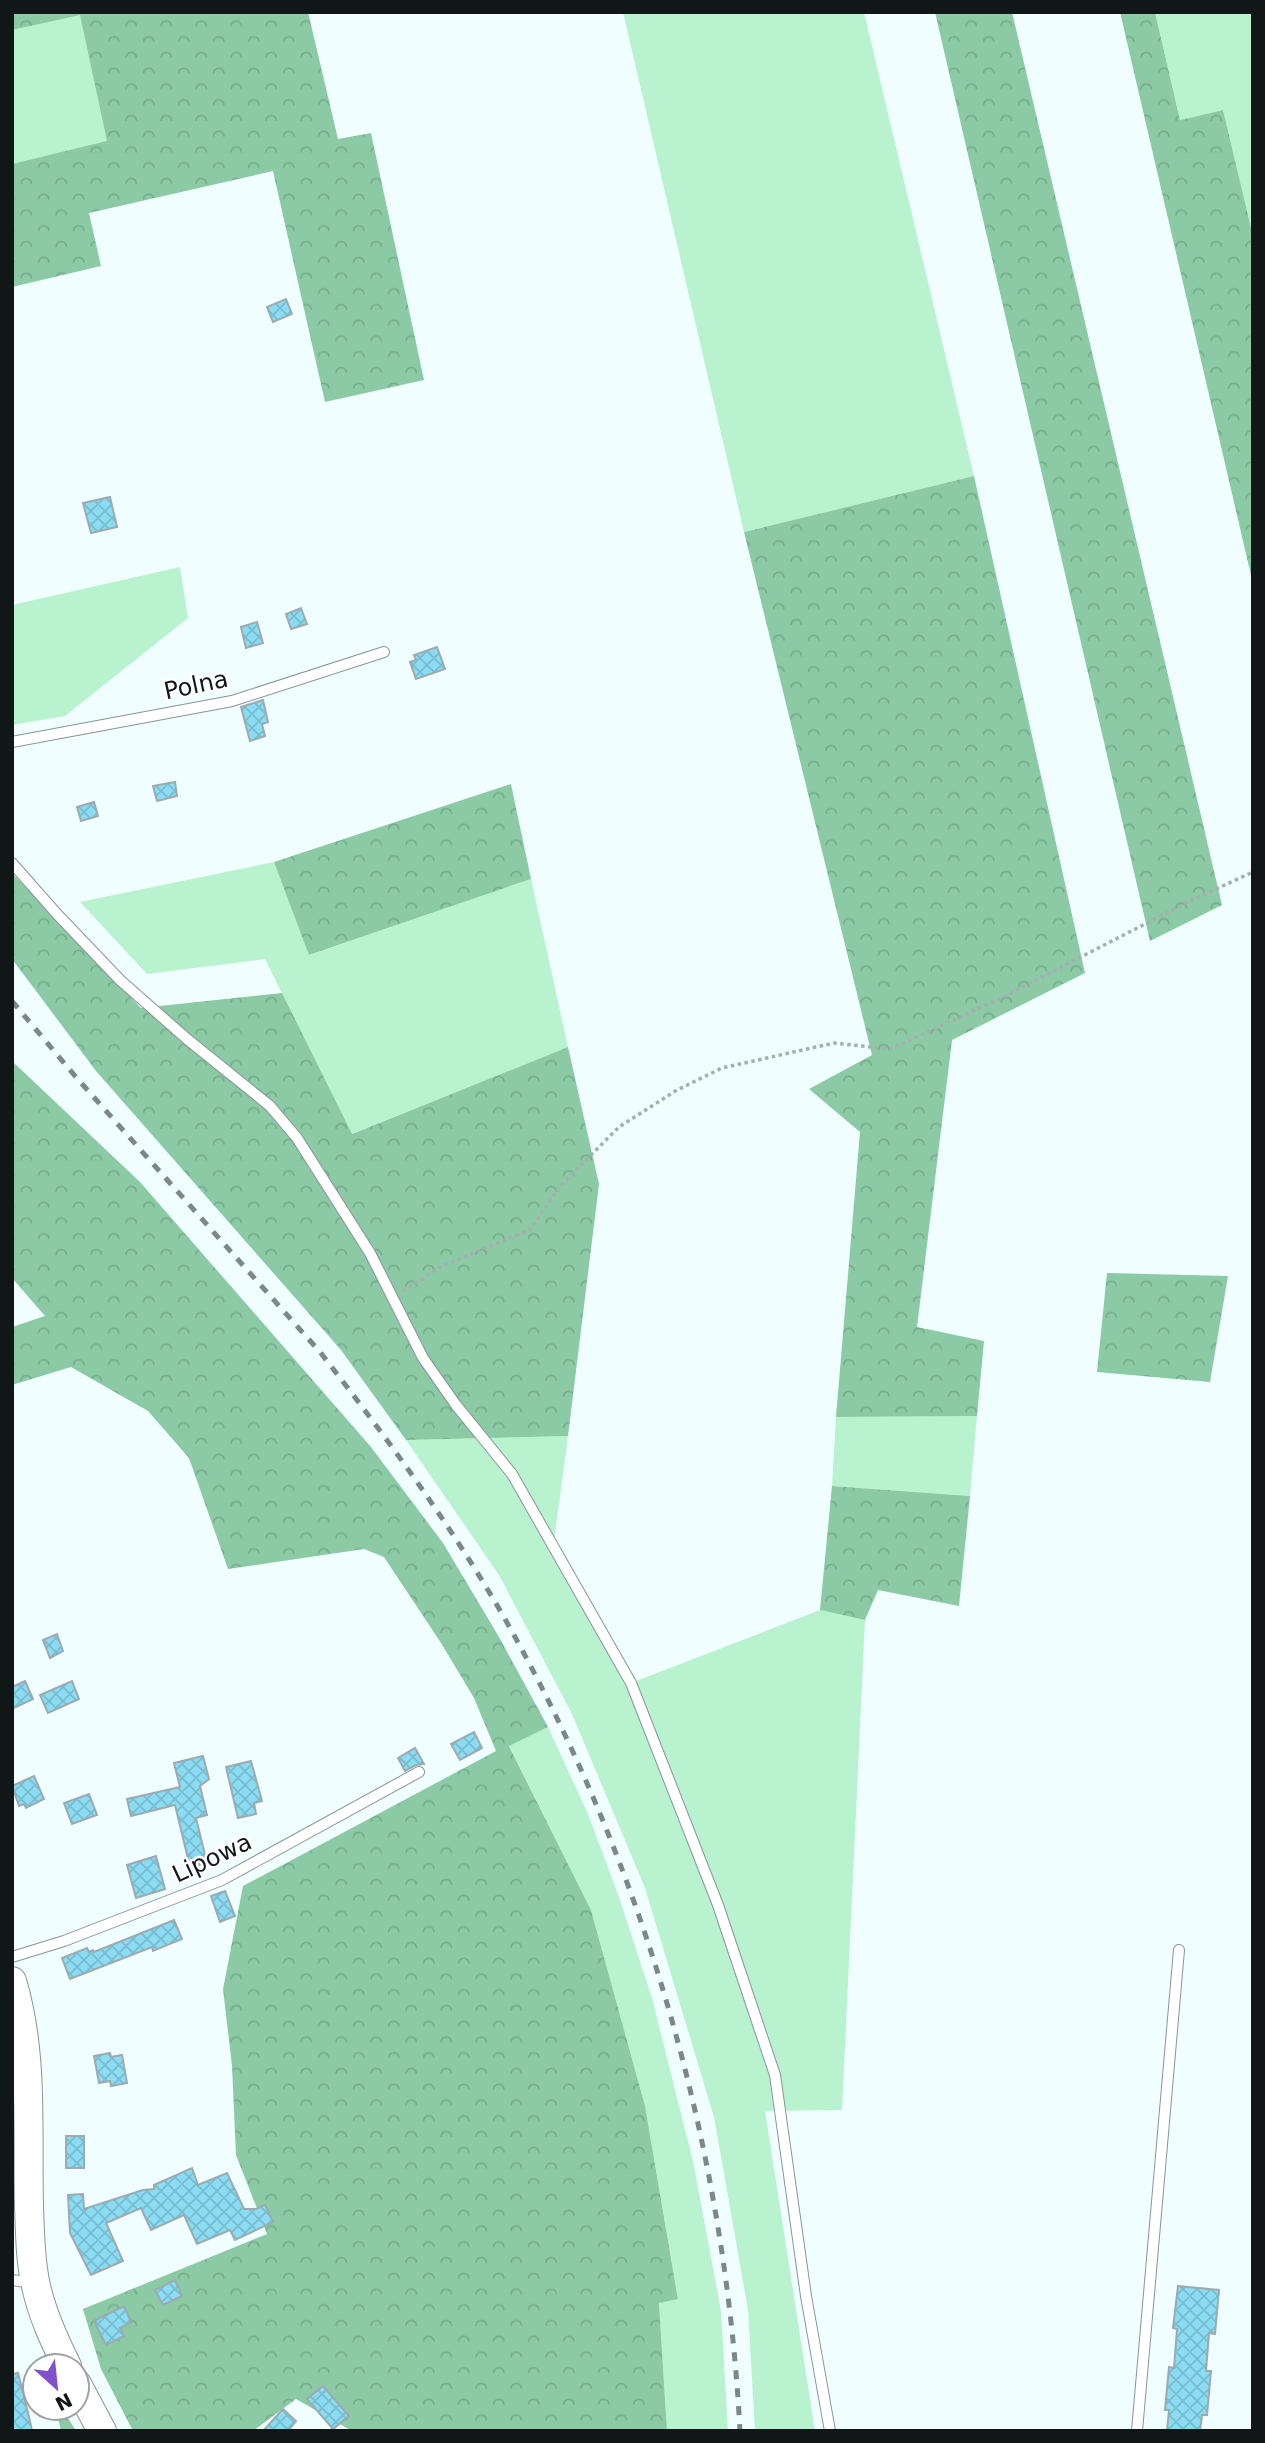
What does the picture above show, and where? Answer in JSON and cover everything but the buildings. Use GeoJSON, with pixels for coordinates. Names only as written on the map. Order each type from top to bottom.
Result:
{"type":"FeatureCollection","features":[{"type":"Feature","properties":{"kind":"street"},"geometry":{"type":"LineString","coordinates":[[12,1981],[23,2027],[27,2060],[29,2221],[24,2282],[60,2352]]}},
{"type":"Feature","properties":{"kind":"street"},"geometry":{"type":"LineString","coordinates":[[91,2410],[102,2431]]}},
{"type":"Feature","properties":{"kind":"lane","name":"Polna"},"geometry":{"type":"LineString","coordinates":[[12,742],[232,701],[384,652]]}},
{"type":"Feature","properties":{"kind":"lane"},"geometry":{"type":"LineString","coordinates":[[12,863],[120,980],[270,1106],[297,1138],[370,1253],[423,1358],[456,1405],[512,1474],[631,1684],[718,1905],[775,2075],[806,2296],[830,2431]]}},
{"type":"Feature","properties":{"kind":"lane","name":"Lipowa"},"geometry":{"type":"LineString","coordinates":[[12,1957],[64,1941],[222,1880],[419,1772]]}},
{"type":"Feature","properties":{"kind":"lane"},"geometry":{"type":"LineString","coordinates":[[1137,2431],[1179,1950]]}},
{"type":"Feature","properties":{"kind":"path"},"geometry":{"type":"LineString","coordinates":[[393,1298],[442,1266],[530,1230],[560,1186],[618,1127],[677,1090],[722,1068],[834,1043],[890,1049],[997,1000],[1188,902],[1253,873]]}},
{"type":"Feature","properties":{"kind":"green space"},"geometry":{"type":"Polygon","coordinates":[[[12,12],[308,12],[338,139],[371,133],[424,380],[325,402],[273,171],[89,213],[101,266],[12,287],[12,164],[107,141],[80,15],[12,30],[12,12]]]}},
{"type":"Feature","properties":{"kind":"green space"},"geometry":{"type":"Polygon","coordinates":[[[623,12],[864,12],[974,476],[744,532],[623,12]]]}},
{"type":"Feature","properties":{"kind":"green space"},"geometry":{"type":"Polygon","coordinates":[[[935,12],[1012,12],[1222,905],[1150,941],[935,12]]]}},
{"type":"Feature","properties":{"kind":"green space"},"geometry":{"type":"Polygon","coordinates":[[[1120,12],[1155,12],[1180,120],[1223,110],[1253,236],[1253,584],[1120,12]]]}},
{"type":"Feature","properties":{"kind":"green space"},"geometry":{"type":"Polygon","coordinates":[[[1155,12],[1253,12],[1253,236],[1223,110],[1180,120],[1155,12]]]}},
{"type":"Feature","properties":{"kind":"green space"},"geometry":{"type":"Polygon","coordinates":[[[80,14],[108,142],[12,164],[12,30],[80,14]]]}},
{"type":"Feature","properties":{"kind":"green space"},"geometry":{"type":"Polygon","coordinates":[[[974,476],[1085,973],[952,1040],[917,1327],[984,1341],[977,1416],[836,1417],[860,1132],[809,1089],[872,1055],[744,532],[974,476]]]}},
{"type":"Feature","properties":{"kind":"green space"},"geometry":{"type":"Polygon","coordinates":[[[180,567],[188,618],[65,716],[12,725],[12,605],[180,567]]]}},
{"type":"Feature","properties":{"kind":"green space"},"geometry":{"type":"Polygon","coordinates":[[[511,784],[531,879],[309,955],[274,862],[511,784]]]}},
{"type":"Feature","properties":{"kind":"green space"},"geometry":{"type":"Polygon","coordinates":[[[274,862],[310,955],[531,879],[568,1047],[351,1134],[265,959],[147,974],[80,902],[274,862]]]}},
{"type":"Feature","properties":{"kind":"green space"},"geometry":{"type":"Polygon","coordinates":[[[12,873],[141,1008],[282,993],[352,1134],[568,1047],[599,1184],[568,1436],[406,1440],[341,1350],[96,1071],[12,959],[12,873]]]}},
{"type":"Feature","properties":{"kind":"green space"},"geometry":{"type":"Polygon","coordinates":[[[12,1061],[140,1182],[371,1447],[443,1543],[548,1727],[509,1746],[591,1910],[645,2106],[678,2299],[659,2303],[667,2431],[352,2431],[296,2399],[253,2431],[133,2431],[101,2369],[83,2309],[267,2234],[236,2155],[232,2066],[223,1989],[243,1886],[496,1751],[474,1698],[384,1557],[364,1549],[228,1569],[189,1458],[148,1411],[71,1367],[12,1385],[12,1327],[45,1316],[12,1278],[12,1061]]]}},
{"type":"Feature","properties":{"kind":"green space"},"geometry":{"type":"Polygon","coordinates":[[[1107,1273],[1228,1276],[1210,1382],[1097,1372],[1107,1273]]]}},
{"type":"Feature","properties":{"kind":"green space"},"geometry":{"type":"Polygon","coordinates":[[[977,1416],[970,1496],[832,1486],[836,1417],[977,1416]]]}},
{"type":"Feature","properties":{"kind":"green space"},"geometry":{"type":"Polygon","coordinates":[[[568,1436],[553,1549],[631,1683],[820,1610],[865,1620],[842,2110],[765,2111],[815,2431],[755,2431],[748,2310],[714,2117],[645,1888],[572,1714],[499,1575],[406,1440],[568,1436]]]}},
{"type":"Feature","properties":{"kind":"green space"},"geometry":{"type":"Polygon","coordinates":[[[832,1486],[970,1496],[959,1606],[878,1590],[865,1620],[820,1610],[832,1486]]]}},
{"type":"Feature","properties":{"kind":"green space"},"geometry":{"type":"Polygon","coordinates":[[[548,1727],[588,1814],[652,1998],[693,2161],[721,2311],[728,2431],[667,2431],[659,2302],[678,2298],[645,2106],[591,1910],[509,1745],[548,1727]]]}},
{"type":"Feature","properties":{"kind":"green space"},"geometry":{"type":"Polygon","coordinates":[[[59,2422],[71,2422],[76,2431],[61,2431],[59,2422]]]}},
{"type":"Feature","properties":{"kind":"railway"},"geometry":{"type":"LineString","coordinates":[[12,1001],[75,1076],[320,1352],[345,1384],[394,1449],[463,1550],[505,1619],[555,1713],[599,1811],[637,1910],[669,2011],[696,2115],[717,2219],[731,2325],[740,2431]]}}]}
